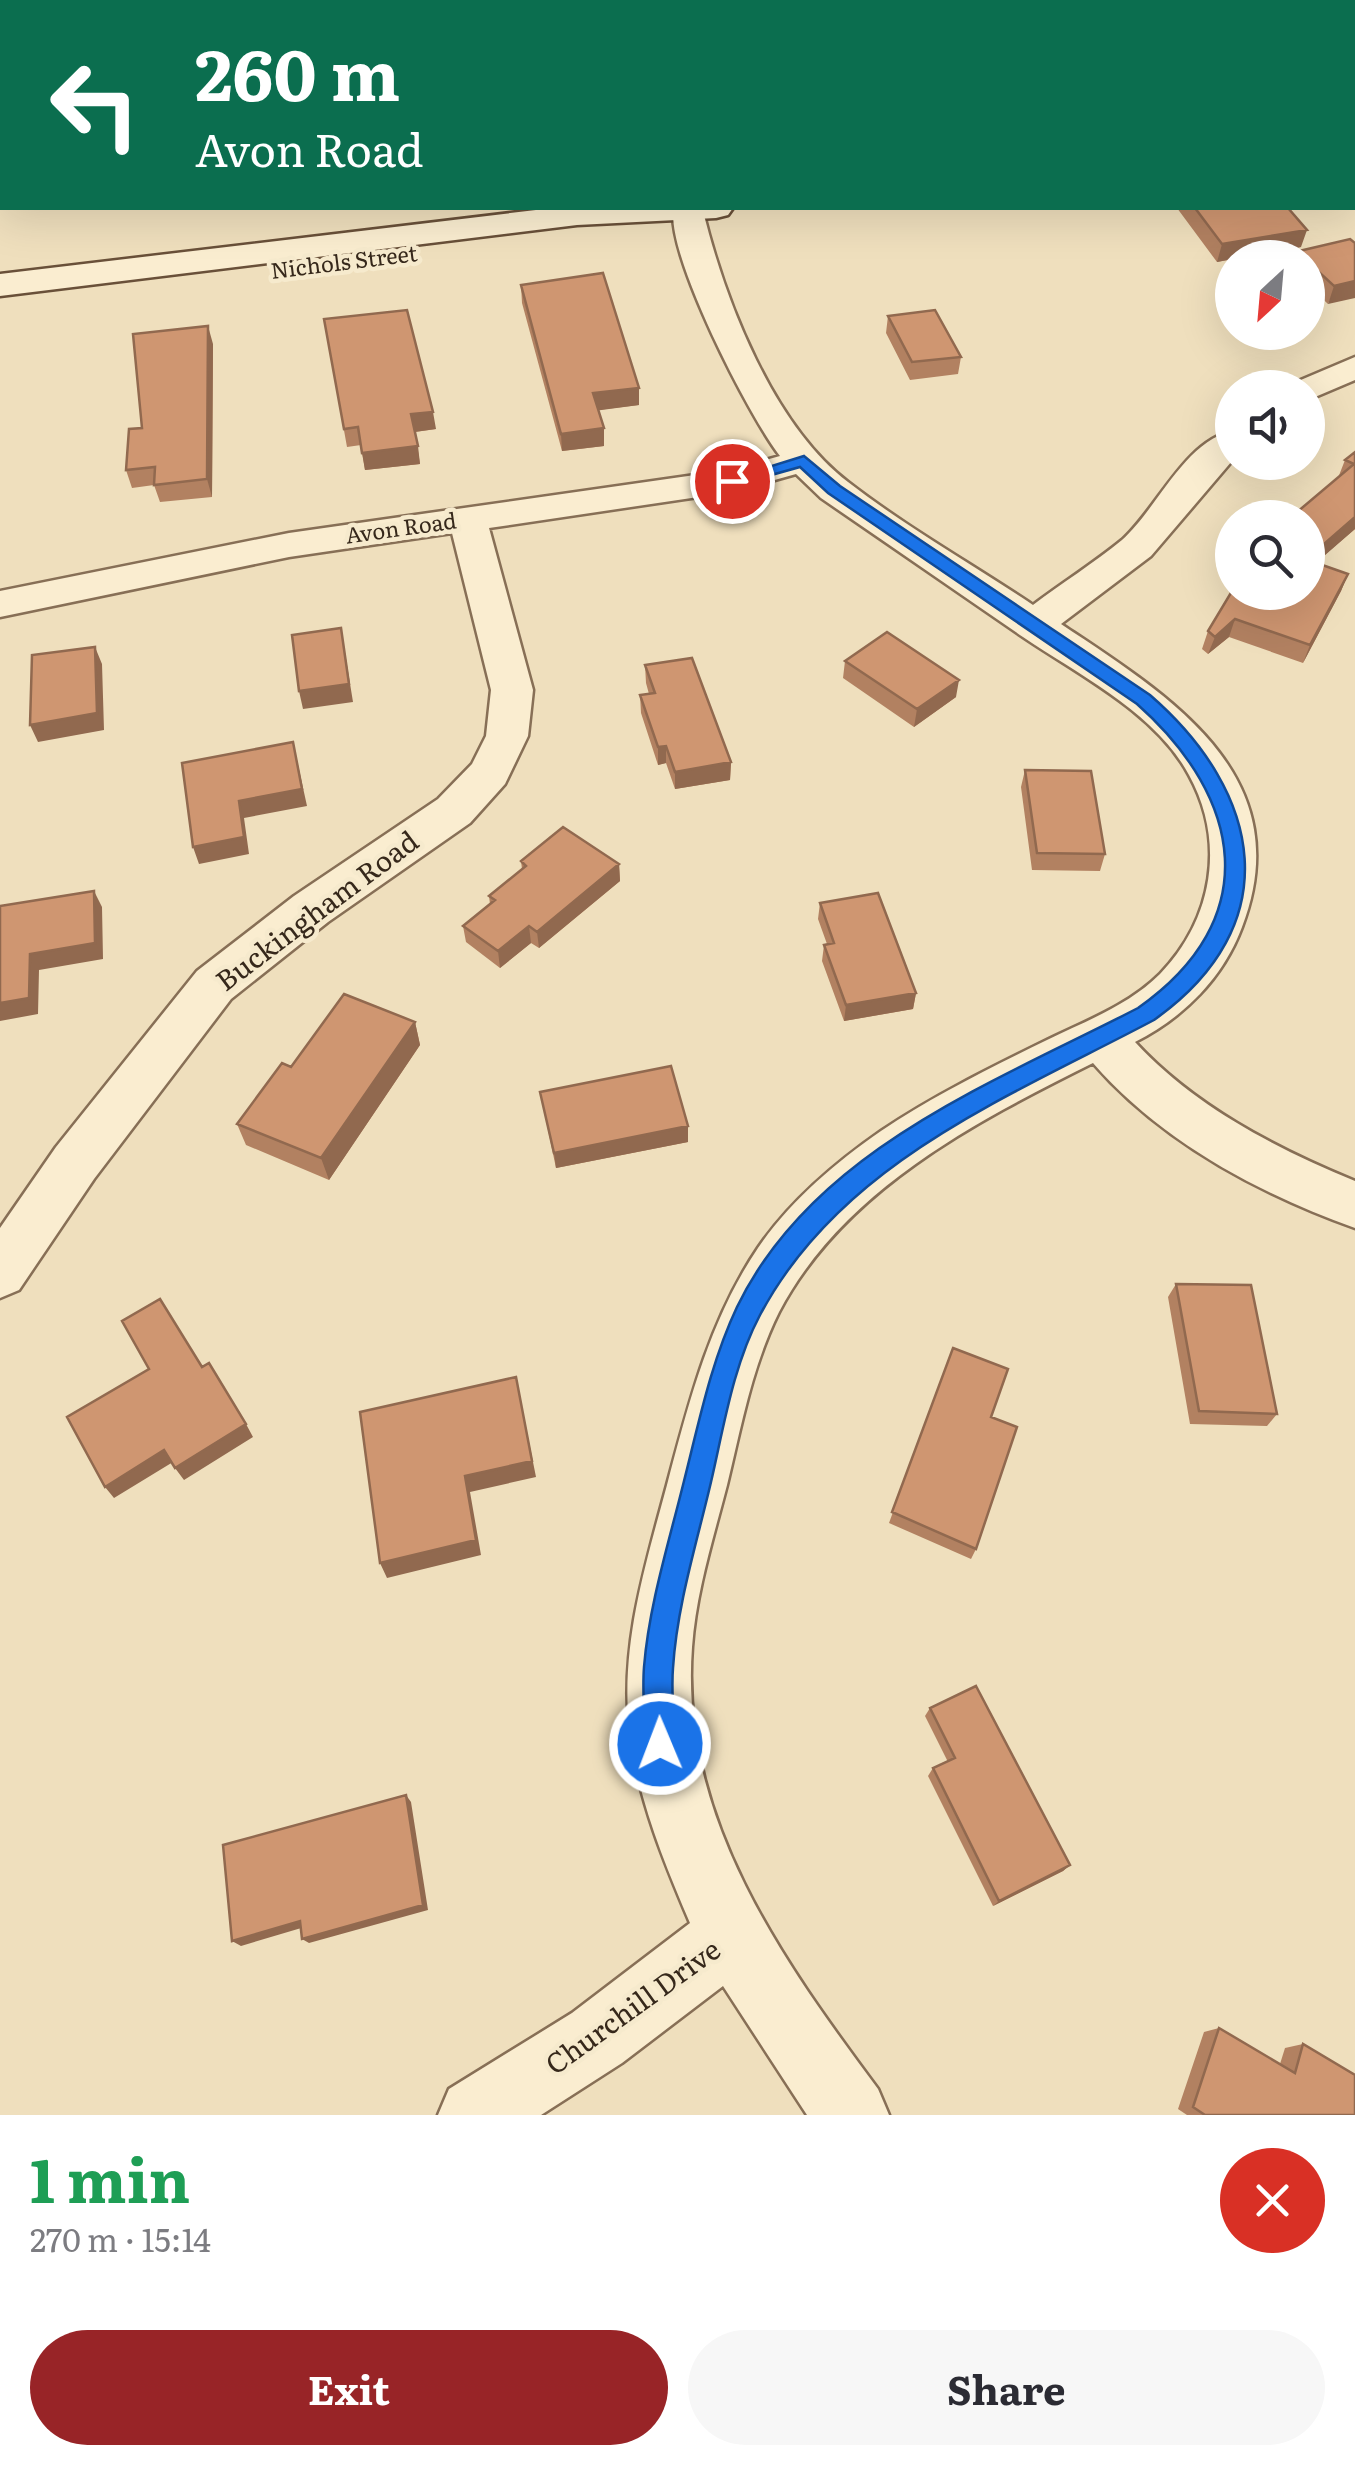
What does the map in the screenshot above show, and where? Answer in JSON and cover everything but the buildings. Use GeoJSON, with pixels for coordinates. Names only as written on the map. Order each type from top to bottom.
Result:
{"type":"FeatureCollection","features":[{"type":"Feature","properties":{"kind":"main road","name":"Nichols Street"},"geometry":{"type":"LineString","coordinates":[[0,285],[577,215],[676,210]]}},
{"type":"Feature","properties":{"kind":"main road","name":"Nichols Street"},"geometry":{"type":"LineString","coordinates":[[0,304],[586,233],[691,210]]}},
{"type":"Feature","properties":{"kind":"street","name":"Churchill Drive"},"geometry":{"type":"LineString","coordinates":[[475,2115],[597,2038],[733,1934],[683,1829],[660,1744],[658,1668],[677,1566],[725,1368],[782,1254],[878,1160],[1176,993],[1202,963],[1222,926],[1235,883],[1236,843],[1226,803],[1207,765],[1178,730],[1101,667],[834,490],[804,461],[766,410],[697,253],[696,210]]}},
{"type":"Feature","properties":{"kind":"street"},"geometry":{"type":"LineString","coordinates":[[1325,382],[1355,367]]}},
{"type":"Feature","properties":{"kind":"street"},"geometry":{"type":"LineString","coordinates":[[1034,623],[1137,547],[1215,457]]}},
{"type":"Feature","properties":{"kind":"street","name":"Avon Road"},"geometry":{"type":"LineString","coordinates":[[0,604],[290,545],[732,481],[804,461]]}},
{"type":"Feature","properties":{"kind":"street","name":"Buckingham Road"},"geometry":{"type":"LineString","coordinates":[[0,1274],[75,1163],[214,985],[311,909],[454,811],[490,773],[507,736],[512,690],[468,519]]}},
{"type":"Feature","properties":{"kind":"street"},"geometry":{"type":"LineString","coordinates":[[1100,1037],[1150,1092],[1188,1119],[1268,1166],[1355,1205]]}},
{"type":"Feature","properties":{"kind":"street"},"geometry":{"type":"LineString","coordinates":[[733,1934],[792,2034],[852,2115]]}},
{"type":"Feature","properties":{"kind":"route"},"geometry":{"type":"LineString","coordinates":[[660,1744],[658,1668],[673,1584],[725,1368],[748,1312],[782,1254],[878,1160],[938,1123],[1146,1014],[1176,993],[1202,963],[1222,926],[1235,883],[1236,843],[1226,803],[1207,765],[1178,730],[1144,699],[834,490],[804,461],[732,481]]}}]}
